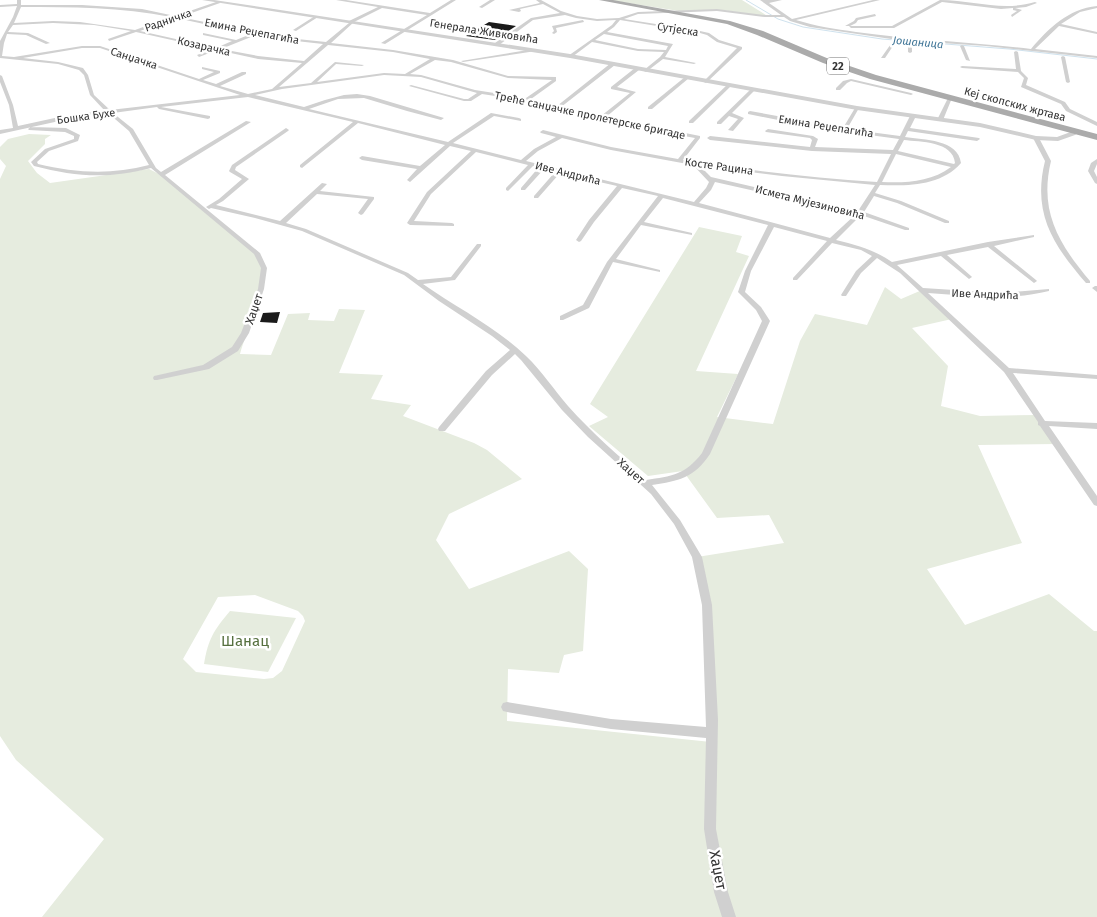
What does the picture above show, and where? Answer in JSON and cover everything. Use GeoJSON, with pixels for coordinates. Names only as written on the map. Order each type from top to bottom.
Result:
{"type":"FeatureCollection","features":[{"type":"Feature","properties":{"kind":"main road","name":"Кеј скопских жртава"},"geometry":{"type":"LineString","coordinates":[[602,0],[675,11],[746,27],[878,82],[950,98],[1076,132]]}},
{"type":"Feature","properties":{"kind":"main road","name":"Генерала Живковића"},"geometry":{"type":"LineString","coordinates":[[1076,132],[1097,137]]}},
{"type":"Feature","properties":{"kind":"street"},"geometry":{"type":"LineString","coordinates":[[82,6],[91,0]]}},
{"type":"Feature","properties":{"kind":"street","name":"Генерала Живковића"},"geometry":{"type":"LineString","coordinates":[[204,0],[534,50],[857,108],[986,126],[1036,138],[1058,139],[1076,132]]}},
{"type":"Feature","properties":{"kind":"street","name":"Радничка"},"geometry":{"type":"LineString","coordinates":[[109,40],[226,0]]}},
{"type":"Feature","properties":{"kind":"street"},"geometry":{"type":"LineString","coordinates":[[338,0],[430,14]]}},
{"type":"Feature","properties":{"kind":"street"},"geometry":{"type":"LineString","coordinates":[[374,5],[384,0]]}},
{"type":"Feature","properties":{"kind":"street"},"geometry":{"type":"LineString","coordinates":[[442,0],[453,1]]}},
{"type":"Feature","properties":{"kind":"street"},"geometry":{"type":"LineString","coordinates":[[480,7],[493,0]]}},
{"type":"Feature","properties":{"kind":"street","name":"Сутјеска"},"geometry":{"type":"LineString","coordinates":[[538,0],[564,14],[594,20]]}},
{"type":"Feature","properties":{"kind":"street"},"geometry":{"type":"LineString","coordinates":[[764,1],[780,0]]}},
{"type":"Feature","properties":{"kind":"street"},"geometry":{"type":"LineString","coordinates":[[791,20],[878,0]]}},
{"type":"Feature","properties":{"kind":"street"},"geometry":{"type":"LineString","coordinates":[[932,0],[938,2]]}},
{"type":"Feature","properties":{"kind":"street"},"geometry":{"type":"LineString","coordinates":[[970,4],[984,0]]}},
{"type":"Feature","properties":{"kind":"street"},"geometry":{"type":"LineString","coordinates":[[383,43],[453,1]]}},
{"type":"Feature","properties":{"kind":"street"},"geometry":{"type":"LineString","coordinates":[[764,1],[783,16],[798,23],[880,36],[1032,50],[1097,61]]}},
{"type":"Feature","properties":{"kind":"street"},"geometry":{"type":"LineString","coordinates":[[844,26],[893,27],[938,2],[947,1],[1020,10],[1012,16]]}},
{"type":"Feature","properties":{"kind":"street"},"geometry":{"type":"LineString","coordinates":[[517,9],[543,3]]}},
{"type":"Feature","properties":{"kind":"street"},"geometry":{"type":"LineString","coordinates":[[1004,8],[1026,6],[1035,3]]}},
{"type":"Feature","properties":{"kind":"street","name":"Емина Реџепагића"},"geometry":{"type":"LineString","coordinates":[[0,6],[19,4],[135,9],[254,34],[435,58],[508,77],[554,78],[554,80],[528,100]]}},
{"type":"Feature","properties":{"kind":"street","name":"Хаџет"},"geometry":{"type":"LineString","coordinates":[[19,4],[13,24],[1,39],[1,54],[16,58],[58,62],[78,67],[86,75],[91,93],[131,130],[152,166],[161,175],[207,207],[233,235],[259,255],[265,272],[261,289],[245,334],[235,349],[206,367],[158,378]]}},
{"type":"Feature","properties":{"kind":"street"},"geometry":{"type":"LineString","coordinates":[[273,90],[351,22],[381,6]]}},
{"type":"Feature","properties":{"kind":"street"},"geometry":{"type":"LineString","coordinates":[[1032,50],[1047,32],[1057,24],[1085,8],[1097,7]]}},
{"type":"Feature","properties":{"kind":"street","name":"Кеј скопских жртава"},"geometry":{"type":"LineString","coordinates":[[675,11],[722,10],[770,16]]}},
{"type":"Feature","properties":{"kind":"street"},"geometry":{"type":"LineString","coordinates":[[570,56],[619,20],[636,13],[675,11]]}},
{"type":"Feature","properties":{"kind":"street","name":"Сутјеска"},"geometry":{"type":"LineString","coordinates":[[497,44],[530,20],[543,16],[564,14]]}},
{"type":"Feature","properties":{"kind":"street"},"geometry":{"type":"LineString","coordinates":[[833,29],[856,22],[857,19],[875,15]]}},
{"type":"Feature","properties":{"kind":"street"},"geometry":{"type":"LineString","coordinates":[[543,16],[556,31],[554,33]]}},
{"type":"Feature","properties":{"kind":"street"},"geometry":{"type":"LineString","coordinates":[[770,16],[783,16]]}},
{"type":"Feature","properties":{"kind":"street"},"geometry":{"type":"LineString","coordinates":[[295,30],[316,17]]}},
{"type":"Feature","properties":{"kind":"street","name":"Сутјеска"},"geometry":{"type":"LineString","coordinates":[[550,24],[619,20],[703,33],[718,41],[740,48],[706,82]]}},
{"type":"Feature","properties":{"kind":"street","name":"Козарачка"},"geometry":{"type":"LineString","coordinates":[[13,24],[85,24],[136,31],[271,59],[305,62]]}},
{"type":"Feature","properties":{"kind":"street"},"geometry":{"type":"LineString","coordinates":[[1057,24],[1097,33]]}},
{"type":"Feature","properties":{"kind":"street"},"geometry":{"type":"LineString","coordinates":[[6,33],[27,34],[48,43]]}},
{"type":"Feature","properties":{"kind":"street"},"geometry":{"type":"LineString","coordinates":[[603,33],[671,45],[665,54],[646,71]]}},
{"type":"Feature","properties":{"kind":"street"},"geometry":{"type":"LineString","coordinates":[[204,34],[237,41]]}},
{"type":"Feature","properties":{"kind":"street"},"geometry":{"type":"LineString","coordinates":[[199,56],[254,34]]}},
{"type":"Feature","properties":{"kind":"street"},"geometry":{"type":"LineString","coordinates":[[592,41],[665,54],[694,63]]}},
{"type":"Feature","properties":{"kind":"street"},"geometry":{"type":"LineString","coordinates":[[883,57],[894,42],[962,46],[1063,57],[1097,57]]}},
{"type":"Feature","properties":{"kind":"street"},"geometry":{"type":"LineString","coordinates":[[910,43],[910,52]]}},
{"type":"Feature","properties":{"kind":"street"},"geometry":{"type":"LineString","coordinates":[[962,46],[968,60]]}},
{"type":"Feature","properties":{"kind":"street","name":"Санџачка"},"geometry":{"type":"LineString","coordinates":[[16,58],[96,47],[249,95]]}},
{"type":"Feature","properties":{"kind":"street","name":"Емина Реџепагића"},"geometry":{"type":"LineString","coordinates":[[455,62],[520,54],[534,50]]}},
{"type":"Feature","properties":{"kind":"street","name":"Кеј скопских жртава"},"geometry":{"type":"LineString","coordinates":[[1016,52],[1018,71],[1026,78],[1024,86],[1061,101],[1068,110],[1097,124]]}},
{"type":"Feature","properties":{"kind":"street"},"geometry":{"type":"LineString","coordinates":[[1063,57],[1068,82]]}},
{"type":"Feature","properties":{"kind":"street"},"geometry":{"type":"LineString","coordinates":[[407,75],[435,58]]}},
{"type":"Feature","properties":{"kind":"street"},"geometry":{"type":"LineString","coordinates":[[312,84],[335,63],[362,65]]}},
{"type":"Feature","properties":{"kind":"street"},"geometry":{"type":"LineString","coordinates":[[558,107],[613,64]]}},
{"type":"Feature","properties":{"kind":"street"},"geometry":{"type":"LineString","coordinates":[[962,67],[1018,71]]}},
{"type":"Feature","properties":{"kind":"street"},"geometry":{"type":"LineString","coordinates":[[200,80],[218,72],[204,68]]}},
{"type":"Feature","properties":{"kind":"street"},"geometry":{"type":"LineString","coordinates":[[602,118],[634,92],[613,88],[637,69]]}},
{"type":"Feature","properties":{"kind":"street"},"geometry":{"type":"LineString","coordinates":[[216,86],[244,73]]}},
{"type":"Feature","properties":{"kind":"street","name":"Треће санџачке пролетерске бригаде"},"geometry":{"type":"LineString","coordinates":[[249,95],[380,74],[424,77],[481,92],[528,100],[602,118],[698,137],[679,160]]}},
{"type":"Feature","properties":{"kind":"street"},"geometry":{"type":"LineString","coordinates":[[0,76],[11,106],[16,129]]}},
{"type":"Feature","properties":{"kind":"street"},"geometry":{"type":"LineString","coordinates":[[650,108],[687,78]]}},
{"type":"Feature","properties":{"kind":"street","name":"Кеј скопских жртава"},"geometry":{"type":"LineString","coordinates":[[838,89],[848,80],[878,82],[911,94]]}},
{"type":"Feature","properties":{"kind":"street","name":"Треће санџачке пролетерске бригаде"},"geometry":{"type":"LineString","coordinates":[[411,86],[464,100],[471,99],[481,92]]}},
{"type":"Feature","properties":{"kind":"street"},"geometry":{"type":"LineString","coordinates":[[691,122],[729,86]]}},
{"type":"Feature","properties":{"kind":"street"},"geometry":{"type":"LineString","coordinates":[[719,123],[753,90]]}},
{"type":"Feature","properties":{"kind":"street","name":"Бошка Бухе"},"geometry":{"type":"LineString","coordinates":[[16,129],[73,116],[249,95]]}},
{"type":"Feature","properties":{"kind":"street","name":"Иве Андрића"},"geometry":{"type":"LineString","coordinates":[[249,95],[696,204],[832,240],[877,255],[892,264],[922,290],[1007,370],[1097,503]]}},
{"type":"Feature","properties":{"kind":"street"},"geometry":{"type":"LineString","coordinates":[[304,109],[329,100],[348,96],[363,96],[374,97],[399,108],[441,118]]}},
{"type":"Feature","properties":{"kind":"street","name":"Кеј скопских жртава"},"geometry":{"type":"LineString","coordinates":[[940,120],[950,98]]}},
{"type":"Feature","properties":{"kind":"street","name":"Бошка Бухе"},"geometry":{"type":"LineString","coordinates":[[157,107],[169,111],[208,117]]}},
{"type":"Feature","properties":{"kind":"street"},"geometry":{"type":"LineString","coordinates":[[844,130],[857,108]]}},
{"type":"Feature","properties":{"kind":"street","name":"Емина Реџепагића"},"geometry":{"type":"LineString","coordinates":[[750,113],[844,130],[936,143],[956,153]]}},
{"type":"Feature","properties":{"kind":"street"},"geometry":{"type":"LineString","coordinates":[[410,180],[448,143],[493,114],[520,120]]}},
{"type":"Feature","properties":{"kind":"street"},"geometry":{"type":"LineString","coordinates":[[729,114],[741,118],[731,130]]}},
{"type":"Feature","properties":{"kind":"street"},"geometry":{"type":"LineString","coordinates":[[795,279],[860,213],[879,183],[913,116]]}},
{"type":"Feature","properties":{"kind":"street"},"geometry":{"type":"LineString","coordinates":[[302,166],[358,121]]}},
{"type":"Feature","properties":{"kind":"street"},"geometry":{"type":"LineString","coordinates":[[161,175],[248,122]]}},
{"type":"Feature","properties":{"kind":"street"},"geometry":{"type":"LineString","coordinates":[[0,132],[16,129],[66,130],[76,134],[76,140],[46,150],[37,158],[34,165],[77,174],[98,176],[152,166]]}},
{"type":"Feature","properties":{"kind":"street"},"geometry":{"type":"LineString","coordinates":[[906,129],[977,139]]}},
{"type":"Feature","properties":{"kind":"street"},"geometry":{"type":"LineString","coordinates":[[207,207],[221,200],[246,179],[232,172],[232,168],[286,130]]}},
{"type":"Feature","properties":{"kind":"street","name":"Косте Рацина"},"geometry":{"type":"LineString","coordinates":[[543,132],[696,165],[879,183],[919,182],[945,174],[955,166]]}},
{"type":"Feature","properties":{"kind":"street"},"geometry":{"type":"LineString","coordinates":[[768,132],[811,137],[815,139],[812,149]]}},
{"type":"Feature","properties":{"kind":"street"},"geometry":{"type":"LineString","coordinates":[[522,162],[536,150],[560,137]]}},
{"type":"Feature","properties":{"kind":"street"},"geometry":{"type":"LineString","coordinates":[[710,138],[812,149],[894,152],[955,166],[958,162],[956,153]]}},
{"type":"Feature","properties":{"kind":"street"},"geometry":{"type":"LineString","coordinates":[[1036,138],[1048,161],[1043,177],[1044,209],[1050,231],[1088,282]]}},
{"type":"Feature","properties":{"kind":"street"},"geometry":{"type":"LineString","coordinates":[[452,225],[410,223],[430,193],[474,150]]}},
{"type":"Feature","properties":{"kind":"street"},"geometry":{"type":"LineString","coordinates":[[362,158],[421,168]]}},
{"type":"Feature","properties":{"kind":"street"},"geometry":{"type":"LineString","coordinates":[[1097,161],[1093,164],[1091,171],[1097,182]]}},
{"type":"Feature","properties":{"kind":"street"},"geometry":{"type":"LineString","coordinates":[[508,189],[532,164]]}},
{"type":"Feature","properties":{"kind":"street"},"geometry":{"type":"LineString","coordinates":[[696,165],[711,179],[711,187],[696,204]]}},
{"type":"Feature","properties":{"kind":"street"},"geometry":{"type":"LineString","coordinates":[[523,189],[542,167]]}},
{"type":"Feature","properties":{"kind":"street"},"geometry":{"type":"LineString","coordinates":[[536,196],[559,171]]}},
{"type":"Feature","properties":{"kind":"street","name":"Исмета Мујезиновића"},"geometry":{"type":"LineString","coordinates":[[711,179],[860,213],[907,229]]}},
{"type":"Feature","properties":{"kind":"street"},"geometry":{"type":"LineString","coordinates":[[282,224],[324,184]]}},
{"type":"Feature","properties":{"kind":"street"},"geometry":{"type":"LineString","coordinates":[[579,240],[591,221],[620,186]]}},
{"type":"Feature","properties":{"kind":"street"},"geometry":{"type":"LineString","coordinates":[[316,192],[372,198],[361,213]]}},
{"type":"Feature","properties":{"kind":"street"},"geometry":{"type":"LineString","coordinates":[[872,194],[899,202],[947,222]]}},
{"type":"Feature","properties":{"kind":"street"},"geometry":{"type":"LineString","coordinates":[[563,318],[586,306],[592,292],[612,260],[661,196]]}},
{"type":"Feature","properties":{"kind":"street","name":"Хаџет"},"geometry":{"type":"LineString","coordinates":[[207,207],[282,224],[317,235],[352,252],[381,262],[406,274],[441,300],[495,334],[515,350],[585,429],[654,492],[676,522],[697,557],[707,605],[711,733],[710,829],[722,892],[729,917]]}},
{"type":"Feature","properties":{"kind":"street"},"geometry":{"type":"LineString","coordinates":[[640,223],[690,234]]}},
{"type":"Feature","properties":{"kind":"street"},"geometry":{"type":"LineString","coordinates":[[644,483],[680,477],[695,469],[706,454],[766,321],[757,306],[741,292],[748,271],[772,224]]}},
{"type":"Feature","properties":{"kind":"street"},"geometry":{"type":"LineString","coordinates":[[892,264],[1032,236]]}},
{"type":"Feature","properties":{"kind":"street","name":"Иве Андрића"},"geometry":{"type":"LineString","coordinates":[[988,244],[1034,281]]}},
{"type":"Feature","properties":{"kind":"street"},"geometry":{"type":"LineString","coordinates":[[418,282],[453,279],[479,245]]}},
{"type":"Feature","properties":{"kind":"street"},"geometry":{"type":"LineString","coordinates":[[942,254],[969,277]]}},
{"type":"Feature","properties":{"kind":"street"},"geometry":{"type":"LineString","coordinates":[[844,295],[858,272],[877,255]]}},
{"type":"Feature","properties":{"kind":"street"},"geometry":{"type":"LineString","coordinates":[[612,260],[658,271]]}},
{"type":"Feature","properties":{"kind":"street","name":"Иве Андрића"},"geometry":{"type":"LineString","coordinates":[[922,290],[1007,296],[1024,295],[1047,290]]}},
{"type":"Feature","properties":{"kind":"street"},"geometry":{"type":"LineString","coordinates":[[442,430],[489,373],[515,350]]}},
{"type":"Feature","properties":{"kind":"street"},"geometry":{"type":"LineString","coordinates":[[1007,370],[1097,377]]}},
{"type":"Feature","properties":{"kind":"street"},"geometry":{"type":"LineString","coordinates":[[1042,423],[1097,426]]}},
{"type":"Feature","properties":{"kind":"street"},"geometry":{"type":"LineString","coordinates":[[507,707],[611,724],[711,733]]}},
{"type":"Feature","properties":{"kind":"green space"},"geometry":{"type":"Polygon","coordinates":[[[609,0],[742,0],[769,17],[722,10],[679,11],[609,0]]]}},
{"type":"Feature","properties":{"kind":"green space"},"geometry":{"type":"Polygon","coordinates":[[[29,134],[51,135],[45,139],[45,144],[28,161],[37,173],[50,183],[149,169],[161,175],[259,255],[262,266],[261,291],[240,354],[271,355],[288,314],[310,313],[308,320],[334,321],[339,309],[365,310],[339,373],[383,375],[371,399],[411,405],[403,416],[474,443],[487,450],[522,479],[449,514],[436,540],[469,589],[569,551],[588,569],[583,651],[564,655],[559,673],[508,669],[507,721],[711,742],[707,605],[697,557],[784,543],[769,515],[717,518],[683,471],[648,476],[589,426],[608,417],[590,404],[699,227],[742,236],[736,252],[749,256],[696,371],[738,374],[717,417],[773,424],[800,341],[815,314],[867,325],[885,287],[901,299],[922,290],[952,319],[912,328],[948,366],[941,406],[980,416],[1036,415],[1056,444],[978,445],[1022,543],[927,569],[965,625],[1049,594],[1094,631],[1097,631],[1097,917],[42,917],[104,839],[16,760],[0,736],[0,179],[6,166],[0,159],[0,147],[8,139],[29,134]],[[255,595],[218,597],[183,659],[196,672],[264,679],[273,678],[282,671],[305,621],[298,611],[255,595]]]}},
{"type":"Feature","properties":{"kind":"green space","name":"Шанац"},"geometry":{"type":"Polygon","coordinates":[[[230,611],[296,618],[268,672],[204,664],[212,635],[230,611]]]}},
{"type":"Feature","properties":{"kind":"building"},"geometry":{"type":"Polygon","coordinates":[[[489,22],[516,26],[495,40],[466,36],[489,22]]]}},
{"type":"Feature","properties":{"kind":"building"},"geometry":{"type":"Polygon","coordinates":[[[280,312],[277,323],[260,322],[263,313],[280,312]]]}},
{"type":"Feature","properties":{"kind":"waterway","name":"Јошаница"},"geometry":{"type":"LineString","coordinates":[[746,0],[778,19],[803,27],[882,39],[1009,49],[1097,59]]}}]}
